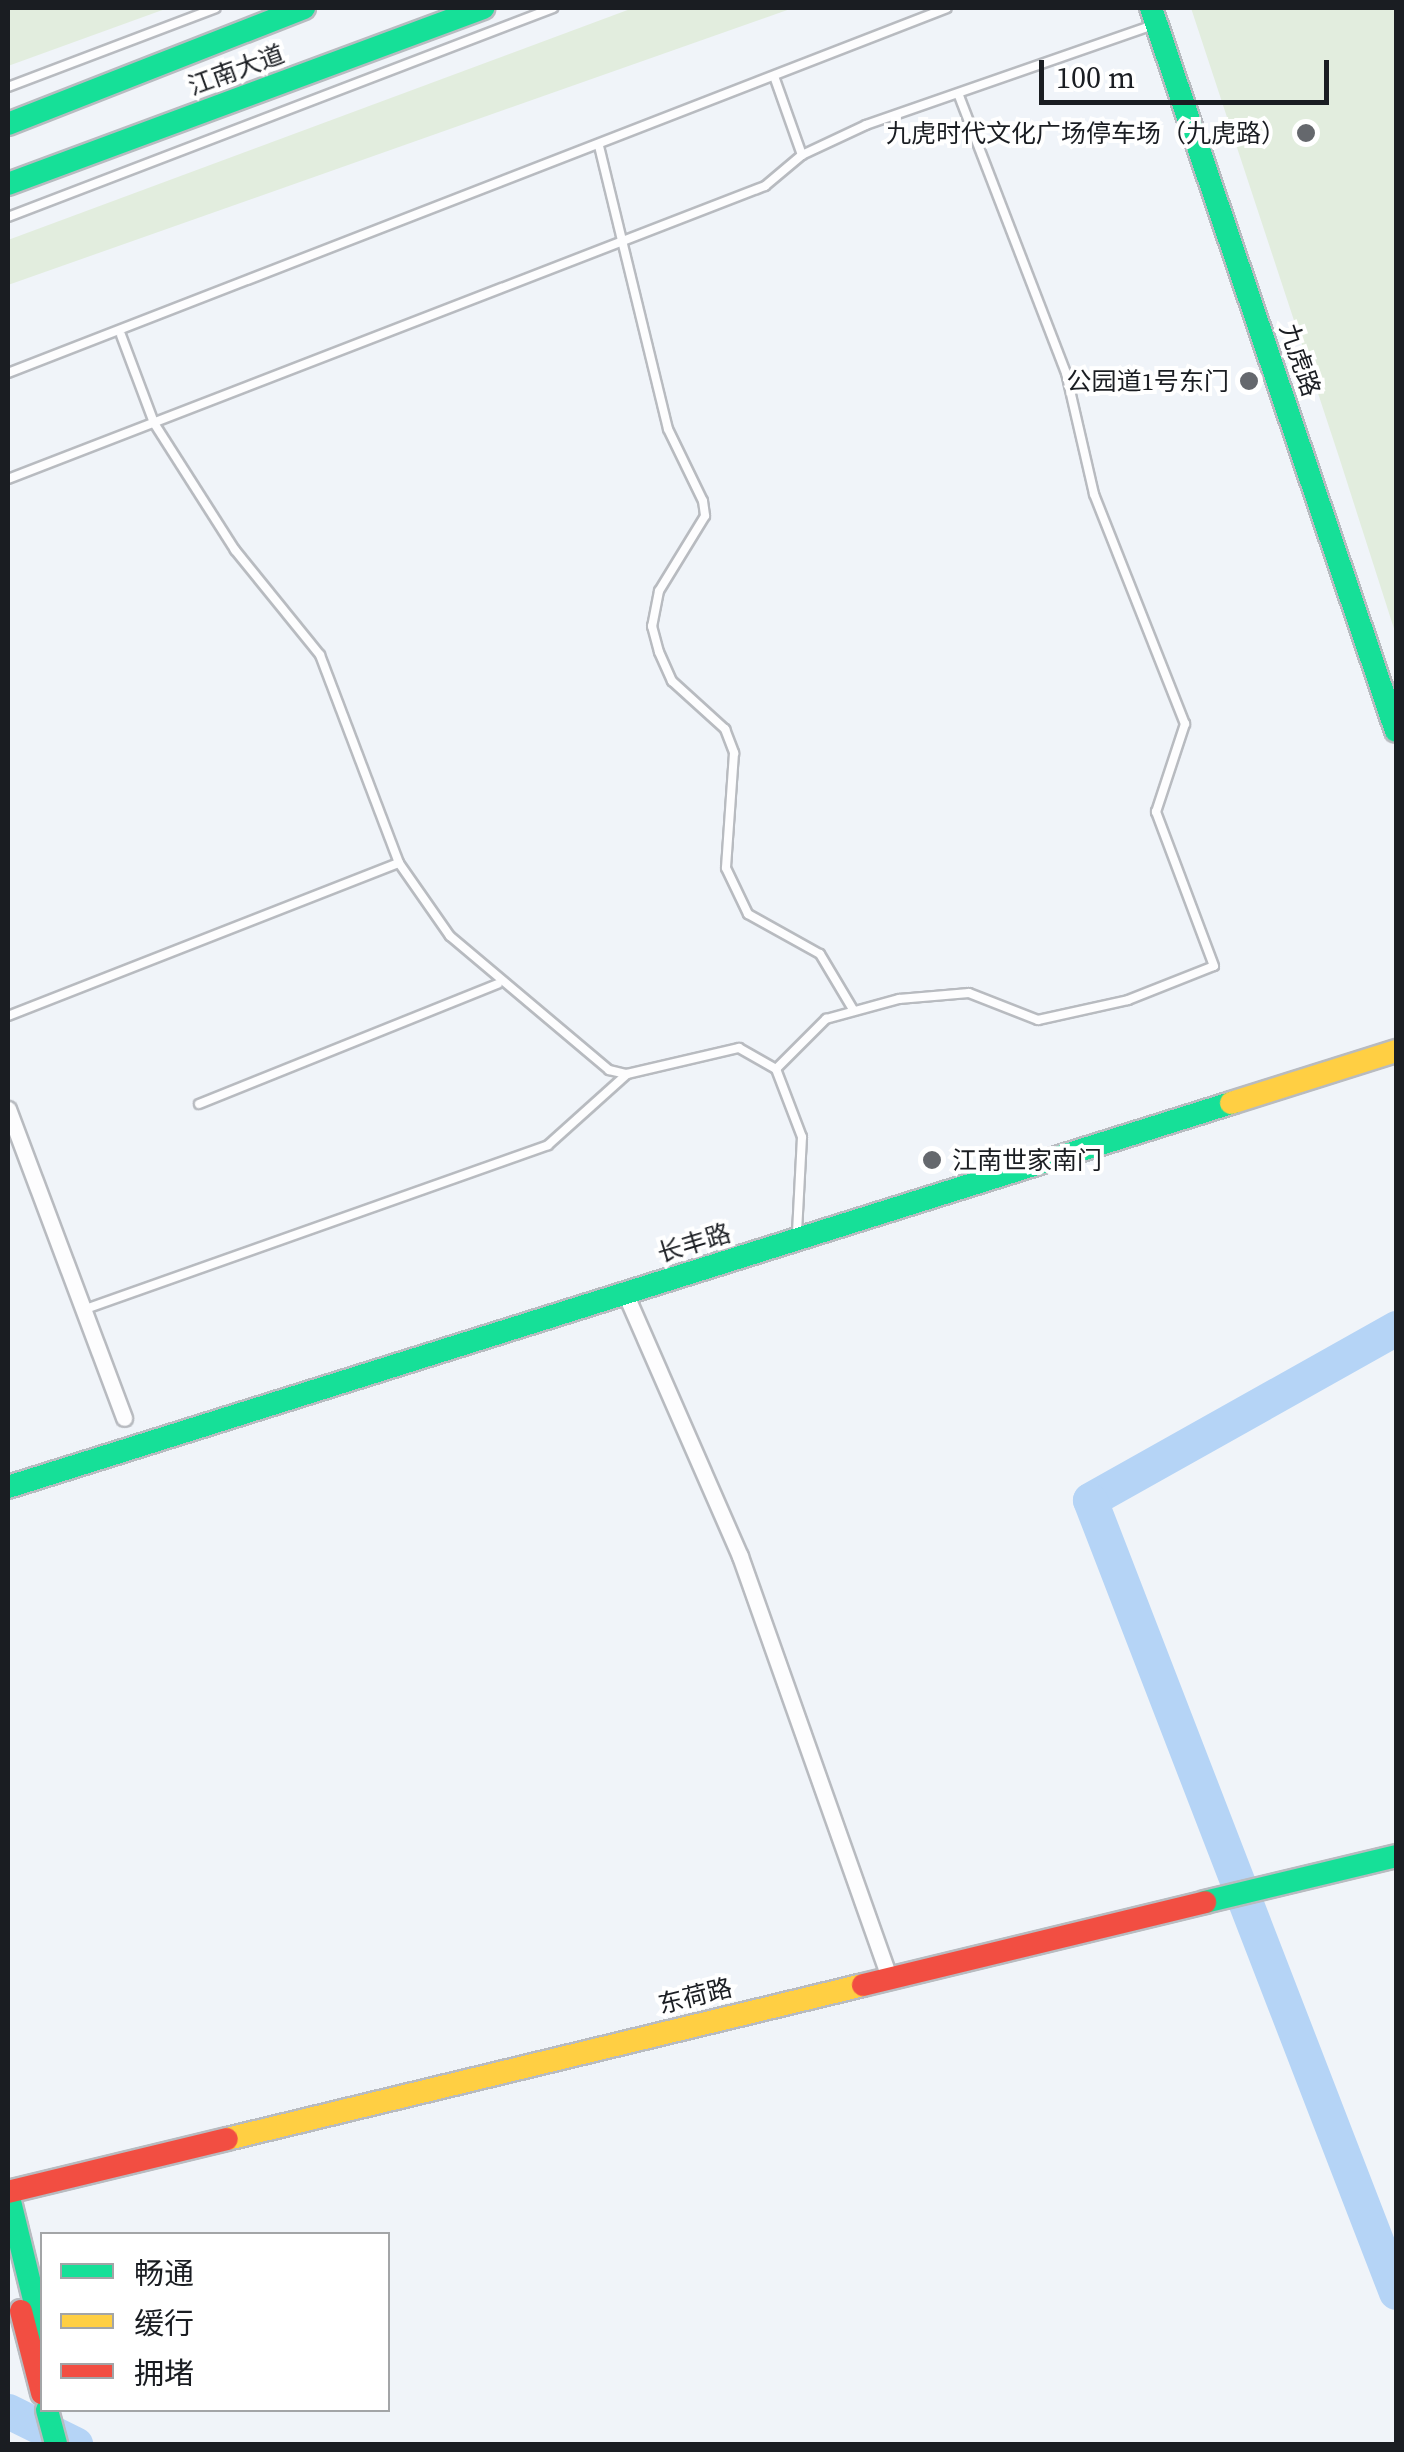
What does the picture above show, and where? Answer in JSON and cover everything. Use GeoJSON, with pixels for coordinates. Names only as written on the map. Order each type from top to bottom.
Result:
{"type":"FeatureCollection","features":[{"type":"Feature","properties":{"kind":"main road","name":"江南大道"},"geometry":{"type":"LineString","coordinates":[[8,124],[304,8]]}},
{"type":"Feature","properties":{"kind":"main road","name":"江南大道"},"geometry":{"type":"LineString","coordinates":[[8,184],[453,13],[483,8]]}},
{"type":"Feature","properties":{"kind":"main road","name":"九虎路"},"geometry":{"type":"LineString","coordinates":[[1154,16],[1396,731]]}},
{"type":"Feature","properties":{"kind":"main road","name":"长丰路"},"geometry":{"type":"LineString","coordinates":[[8,1488],[1396,1050]]}},
{"type":"Feature","properties":{"kind":"main road","name":"东荷路"},"geometry":{"type":"LineString","coordinates":[[8,2193],[888,1976],[1396,1856]]}},
{"type":"Feature","properties":{"kind":"main road"},"geometry":{"type":"LineString","coordinates":[[8,2193],[40,2325]]}},
{"type":"Feature","properties":{"kind":"main road"},"geometry":{"type":"LineString","coordinates":[[8,2262],[40,2386]]}},
{"type":"Feature","properties":{"kind":"main road"},"geometry":{"type":"LineString","coordinates":[[48,2412],[56,2444]]}},
{"type":"Feature","properties":{"kind":"main road"},"geometry":{"type":"LineString","coordinates":[[63,2412],[72,2444]]}},
{"type":"Feature","properties":{"kind":"street"},"geometry":{"type":"LineString","coordinates":[[8,1109],[124,1418]]}},
{"type":"Feature","properties":{"kind":"street"},"geometry":{"type":"LineString","coordinates":[[625,1293],[740,1556],[888,1976]]}},
{"type":"Feature","properties":{"kind":"lane"},"geometry":{"type":"LineString","coordinates":[[8,87],[216,8]]}},
{"type":"Feature","properties":{"kind":"lane"},"geometry":{"type":"LineString","coordinates":[[8,218],[552,8]]}},
{"type":"Feature","properties":{"kind":"lane"},"geometry":{"type":"LineString","coordinates":[[8,373],[120,335],[947,8]]}},
{"type":"Feature","properties":{"kind":"lane"},"geometry":{"type":"LineString","coordinates":[[8,480],[765,186],[802,154],[1154,16]]}},
{"type":"Feature","properties":{"kind":"lane"},"geometry":{"type":"LineString","coordinates":[[774,76],[802,154]]}},
{"type":"Feature","properties":{"kind":"lane"},"geometry":{"type":"LineString","coordinates":[[776,1069],[806,1033],[854,1011],[943,990],[1038,1020],[1128,1000],[1214,966],[1156,812],[1186,724],[1094,494],[1066,373],[959,95]]}},
{"type":"Feature","properties":{"kind":"lane"},"geometry":{"type":"LineString","coordinates":[[599,146],[668,429],[705,516],[659,591],[652,626],[659,652],[672,681],[725,729],[734,753],[726,868],[748,914],[820,954],[854,1011]]}},
{"type":"Feature","properties":{"kind":"lane"},"geometry":{"type":"LineString","coordinates":[[120,335],[154,422],[235,550],[320,655],[399,862],[498,984],[627,1074]]}},
{"type":"Feature","properties":{"kind":"lane"},"geometry":{"type":"LineString","coordinates":[[8,1016],[399,862]]}},
{"type":"Feature","properties":{"kind":"lane"},"geometry":{"type":"LineString","coordinates":[[199,1104],[498,984]]}},
{"type":"Feature","properties":{"kind":"lane"},"geometry":{"type":"LineString","coordinates":[[83,1310],[548,1145],[627,1074],[740,1048],[776,1069],[802,1137],[796,1240]]}},
{"type":"Feature","properties":{"kind":"green space"},"geometry":{"type":"Polygon","coordinates":[[[8,8],[168,8],[8,66],[8,8]]]}},
{"type":"Feature","properties":{"kind":"green space"},"geometry":{"type":"Polygon","coordinates":[[[633,8],[793,8],[8,285],[8,240],[633,8]]]}},
{"type":"Feature","properties":{"kind":"green space"},"geometry":{"type":"Polygon","coordinates":[[[1191,8],[1396,8],[1396,635],[1339,457],[1191,8]]]}},
{"type":"Feature","properties":{"kind":"waterway"},"geometry":{"type":"LineString","coordinates":[[1396,1328],[1090,1500],[1396,2292]]}},
{"type":"Feature","properties":{"kind":"waterway"},"geometry":{"type":"LineString","coordinates":[[8,2411],[75,2444]]}},
{"type":"Feature","properties":{"kind":"traffic: fast"},"geometry":{"type":"LineString","coordinates":[[8,124],[304,8]]}},
{"type":"Feature","properties":{"kind":"traffic: fast"},"geometry":{"type":"LineString","coordinates":[[8,184],[483,8]]}},
{"type":"Feature","properties":{"kind":"traffic: fast"},"geometry":{"type":"LineString","coordinates":[[1151,8],[1396,731]]}},
{"type":"Feature","properties":{"kind":"traffic: fast"},"geometry":{"type":"LineString","coordinates":[[8,1487],[1231,1103]]}},
{"type":"Feature","properties":{"kind":"traffic: fast"},"geometry":{"type":"LineString","coordinates":[[1205,1902],[1396,1856]]}},
{"type":"Feature","properties":{"kind":"traffic: fast"},"geometry":{"type":"LineString","coordinates":[[8,2193],[40,2325]]}},
{"type":"Feature","properties":{"kind":"traffic: fast"},"geometry":{"type":"LineString","coordinates":[[48,2412],[56,2444]]}},
{"type":"Feature","properties":{"kind":"traffic: slow"},"geometry":{"type":"LineString","coordinates":[[1231,1103],[1396,1051]]}},
{"type":"Feature","properties":{"kind":"traffic: slow"},"geometry":{"type":"LineString","coordinates":[[227,2139],[863,1985]]}},
{"type":"Feature","properties":{"kind":"traffic: jam"},"geometry":{"type":"LineString","coordinates":[[863,1985],[1205,1902]]}},
{"type":"Feature","properties":{"kind":"traffic: jam"},"geometry":{"type":"LineString","coordinates":[[8,2192],[227,2139]]}},
{"type":"Feature","properties":{"kind":"traffic: jam"},"geometry":{"type":"LineString","coordinates":[[21,2311],[40,2385]]}},
{"type":"Feature","properties":{"kind":"place","name":"九虎时代文化广场停车场（九虎路）"},"geometry":{"type":"Point","coordinates":[1306,133]}},
{"type":"Feature","properties":{"kind":"place","name":"公园道1号东门"},"geometry":{"type":"Point","coordinates":[1249,381]}},
{"type":"Feature","properties":{"kind":"place","name":"江南世家南门"},"geometry":{"type":"Point","coordinates":[932,1160]}}]}
